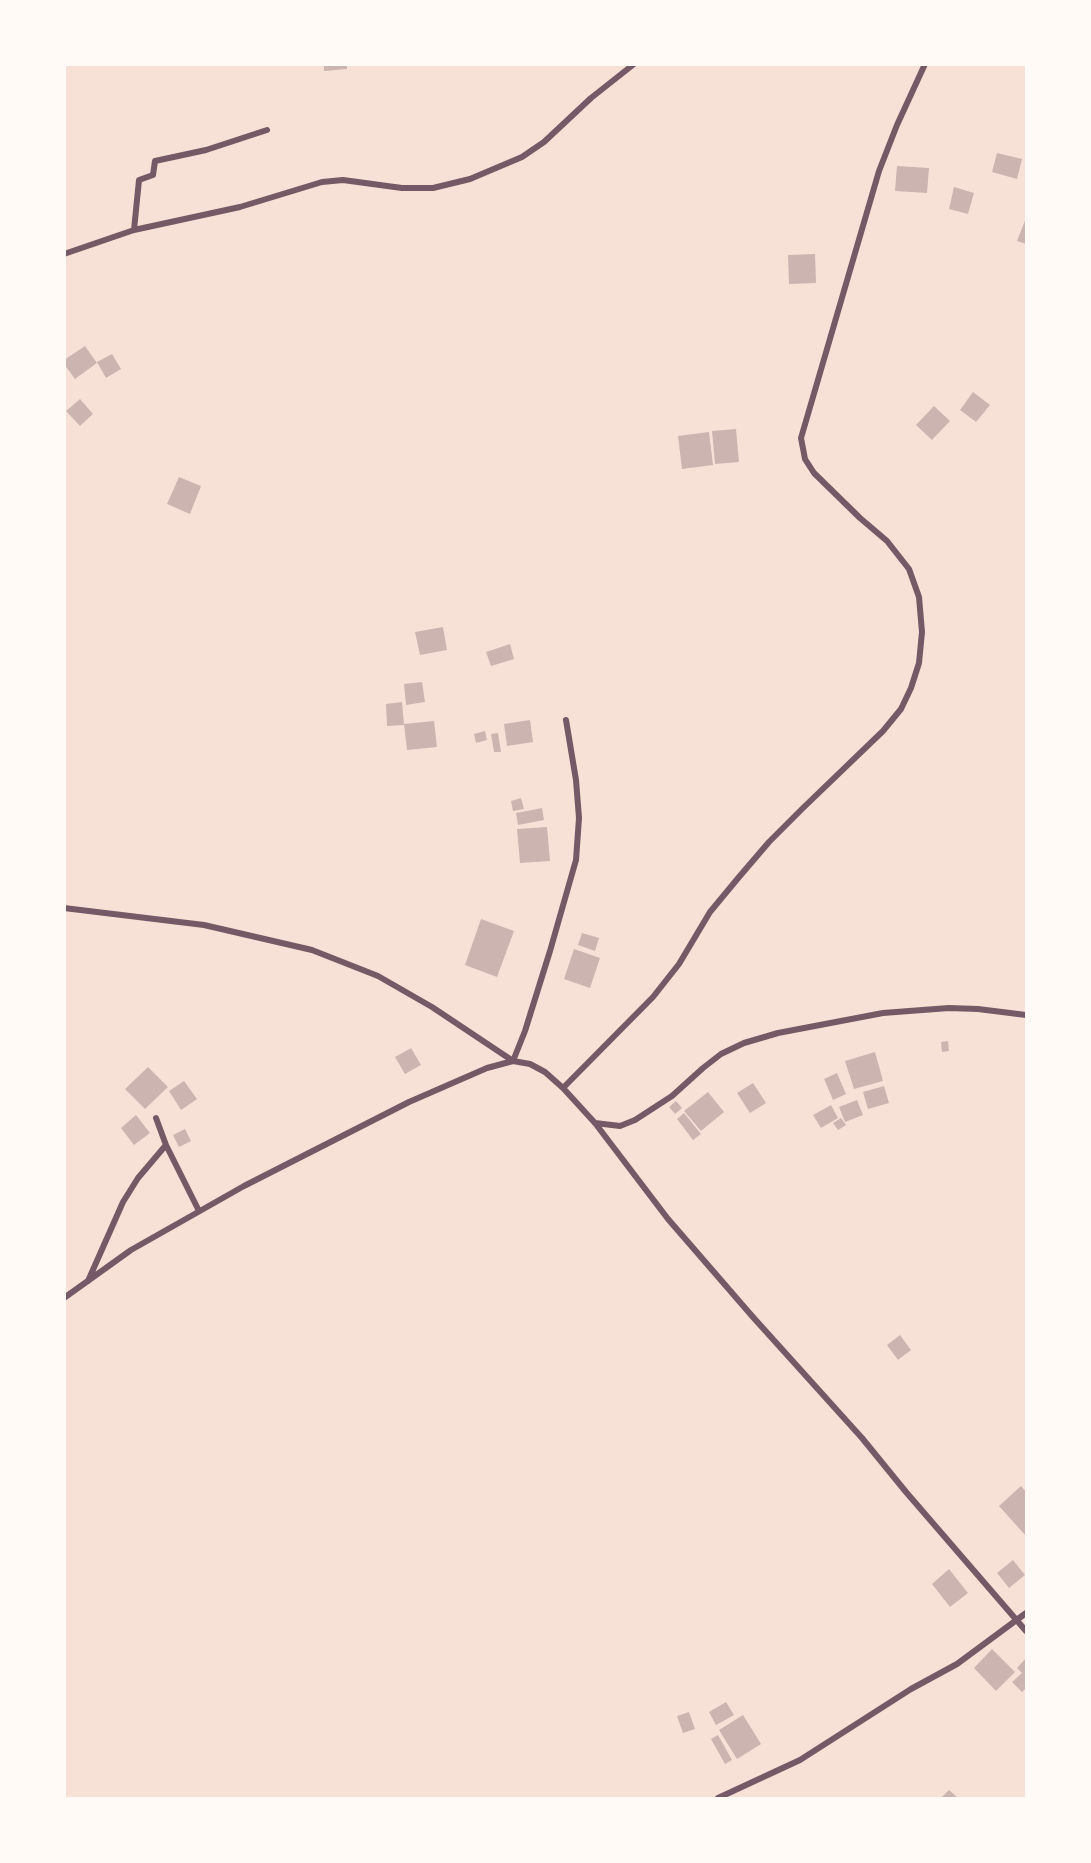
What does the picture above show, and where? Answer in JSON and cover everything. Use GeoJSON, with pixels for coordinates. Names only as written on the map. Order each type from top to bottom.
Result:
{"type":"FeatureCollection","features":[{"type":"Feature","properties":{"kind":"street"},"geometry":{"type":"LineString","coordinates":[[64,254],[134,230],[240,207],[322,182],[343,180],[402,188],[433,188],[470,179],[522,157],[544,142],[591,98],[634,64]]}},
{"type":"Feature","properties":{"kind":"street"},"geometry":{"type":"LineString","coordinates":[[563,1088],[653,997],[679,964],[710,912],[786,825],[883,731],[901,709],[911,688],[919,663],[922,632],[919,597],[909,569],[887,541],[814,473],[805,459],[801,438],[879,171],[925,64]]}},
{"type":"Feature","properties":{"kind":"street"},"geometry":{"type":"LineString","coordinates":[[134,230],[140,180],[153,175],[155,160],[206,150],[267,130]]}},
{"type":"Feature","properties":{"kind":"street"},"geometry":{"type":"LineString","coordinates":[[513,1061],[525,1031],[576,861],[579,818],[576,780],[566,720]]}},
{"type":"Feature","properties":{"kind":"street"},"geometry":{"type":"LineString","coordinates":[[64,908],[204,925],[312,950],[378,976],[432,1007],[513,1061],[530,1064],[545,1072],[595,1123],[668,1219],[862,1438],[1026,1631]]}},
{"type":"Feature","properties":{"kind":"street"},"geometry":{"type":"LineString","coordinates":[[595,1123],[620,1125],[634,1120],[672,1096],[722,1054],[744,1043],[778,1033],[883,1012],[949,1008],[1026,1015]]}},
{"type":"Feature","properties":{"kind":"street"},"geometry":{"type":"LineString","coordinates":[[64,1298],[131,1250],[244,1186],[409,1102],[487,1068],[513,1061]]}},
{"type":"Feature","properties":{"kind":"street"},"geometry":{"type":"LineString","coordinates":[[156,1118],[166,1145],[199,1211]]}},
{"type":"Feature","properties":{"kind":"street"},"geometry":{"type":"LineString","coordinates":[[88,1281],[123,1202],[138,1178],[166,1145]]}},
{"type":"Feature","properties":{"kind":"street"},"geometry":{"type":"LineString","coordinates":[[718,1798],[800,1760],[911,1689],[957,1664],[1026,1612]]}},
{"type":"Feature","properties":{"kind":"building"},"geometry":{"type":"Polygon","coordinates":[[[324,64],[347,64],[347,69],[324,71],[324,64]]]}},
{"type":"Feature","properties":{"kind":"building"},"geometry":{"type":"Polygon","coordinates":[[[997,153],[1022,159],[1017,179],[992,172],[997,153]]]}},
{"type":"Feature","properties":{"kind":"building"},"geometry":{"type":"Polygon","coordinates":[[[897,166],[929,168],[927,193],[895,191],[897,166]]]}},
{"type":"Feature","properties":{"kind":"building"},"geometry":{"type":"Polygon","coordinates":[[[954,187],[974,193],[968,214],[949,209],[954,187]]]}},
{"type":"Feature","properties":{"kind":"building"},"geometry":{"type":"Polygon","coordinates":[[[1026,218],[1026,244],[1017,241],[1026,218]]]}},
{"type":"Feature","properties":{"kind":"building"},"geometry":{"type":"Polygon","coordinates":[[[815,254],[816,283],[789,284],[788,255],[815,254]]]}},
{"type":"Feature","properties":{"kind":"building"},"geometry":{"type":"Polygon","coordinates":[[[85,346],[97,363],[75,379],[64,364],[64,360],[85,346]]]}},
{"type":"Feature","properties":{"kind":"building"},"geometry":{"type":"Polygon","coordinates":[[[112,354],[121,369],[106,378],[97,362],[112,354]]]}},
{"type":"Feature","properties":{"kind":"building"},"geometry":{"type":"Polygon","coordinates":[[[973,392],[990,405],[976,422],[960,410],[973,392]]]}},
{"type":"Feature","properties":{"kind":"building"},"geometry":{"type":"Polygon","coordinates":[[[80,399],[93,414],[80,426],[66,411],[80,399]]]}},
{"type":"Feature","properties":{"kind":"building"},"geometry":{"type":"Polygon","coordinates":[[[934,406],[950,421],[932,440],[916,425],[934,406]]]}},
{"type":"Feature","properties":{"kind":"building"},"geometry":{"type":"Polygon","coordinates":[[[736,429],[739,462],[715,464],[712,431],[736,429]]]}},
{"type":"Feature","properties":{"kind":"building"},"geometry":{"type":"Polygon","coordinates":[[[709,432],[713,465],[682,469],[678,436],[709,432]]]}},
{"type":"Feature","properties":{"kind":"building"},"geometry":{"type":"Polygon","coordinates":[[[179,477],[201,486],[190,514],[167,504],[179,477]]]}},
{"type":"Feature","properties":{"kind":"building"},"geometry":{"type":"Polygon","coordinates":[[[443,627],[447,650],[420,655],[415,632],[443,627]]]}},
{"type":"Feature","properties":{"kind":"building"},"geometry":{"type":"Polygon","coordinates":[[[510,644],[514,659],[491,666],[486,652],[510,644]]]}},
{"type":"Feature","properties":{"kind":"building"},"geometry":{"type":"Polygon","coordinates":[[[422,682],[425,702],[406,705],[404,684],[422,682]]]}},
{"type":"Feature","properties":{"kind":"building"},"geometry":{"type":"Polygon","coordinates":[[[402,702],[404,725],[387,726],[386,704],[402,702]]]}},
{"type":"Feature","properties":{"kind":"building"},"geometry":{"type":"Polygon","coordinates":[[[530,720],[533,742],[507,746],[504,724],[530,720]]]}},
{"type":"Feature","properties":{"kind":"building"},"geometry":{"type":"Polygon","coordinates":[[[434,721],[437,747],[407,750],[404,724],[434,721]]]}},
{"type":"Feature","properties":{"kind":"building"},"geometry":{"type":"Polygon","coordinates":[[[485,731],[487,740],[476,743],[474,734],[485,731]]]}},
{"type":"Feature","properties":{"kind":"building"},"geometry":{"type":"Polygon","coordinates":[[[498,733],[501,752],[494,752],[491,734],[498,733]]]}},
{"type":"Feature","properties":{"kind":"building"},"geometry":{"type":"Polygon","coordinates":[[[521,798],[524,809],[513,811],[511,801],[521,798]]]}},
{"type":"Feature","properties":{"kind":"building"},"geometry":{"type":"Polygon","coordinates":[[[542,808],[544,820],[518,825],[516,813],[542,808]]]}},
{"type":"Feature","properties":{"kind":"building"},"geometry":{"type":"Polygon","coordinates":[[[547,827],[550,861],[520,863],[517,829],[547,827]]]}},
{"type":"Feature","properties":{"kind":"building"},"geometry":{"type":"Polygon","coordinates":[[[481,919],[514,931],[497,977],[465,965],[481,919]]]}},
{"type":"Feature","properties":{"kind":"building"},"geometry":{"type":"Polygon","coordinates":[[[582,933],[599,938],[595,951],[578,945],[582,933]]]}},
{"type":"Feature","properties":{"kind":"building"},"geometry":{"type":"Polygon","coordinates":[[[574,949],[600,958],[590,988],[564,979],[574,949]]]}},
{"type":"Feature","properties":{"kind":"building"},"geometry":{"type":"Polygon","coordinates":[[[948,1041],[949,1051],[942,1052],[941,1042],[948,1041]]]}},
{"type":"Feature","properties":{"kind":"building"},"geometry":{"type":"Polygon","coordinates":[[[411,1048],[421,1065],[405,1074],[395,1057],[411,1048]]]}},
{"type":"Feature","properties":{"kind":"building"},"geometry":{"type":"Polygon","coordinates":[[[875,1052],[883,1081],[854,1089],[845,1061],[875,1052]]]}},
{"type":"Feature","properties":{"kind":"building"},"geometry":{"type":"Polygon","coordinates":[[[148,1067],[168,1087],[145,1109],[125,1089],[148,1067]]]}},
{"type":"Feature","properties":{"kind":"building"},"geometry":{"type":"Polygon","coordinates":[[[837,1073],[846,1094],[833,1100],[824,1079],[837,1073]]]}},
{"type":"Feature","properties":{"kind":"building"},"geometry":{"type":"Polygon","coordinates":[[[184,1081],[197,1099],[181,1110],[169,1091],[184,1081]]]}},
{"type":"Feature","properties":{"kind":"building"},"geometry":{"type":"Polygon","coordinates":[[[753,1083],[766,1103],[750,1113],[737,1093],[753,1083]]]}},
{"type":"Feature","properties":{"kind":"building"},"geometry":{"type":"Polygon","coordinates":[[[884,1086],[889,1103],[868,1109],[863,1092],[884,1086]]]}},
{"type":"Feature","properties":{"kind":"building"},"geometry":{"type":"Polygon","coordinates":[[[708,1092],[724,1112],[701,1131],[684,1111],[708,1092]]]}},
{"type":"Feature","properties":{"kind":"building"},"geometry":{"type":"Polygon","coordinates":[[[857,1100],[863,1115],[845,1122],[839,1107],[857,1100]]]}},
{"type":"Feature","properties":{"kind":"building"},"geometry":{"type":"Polygon","coordinates":[[[676,1101],[682,1108],[675,1114],[669,1107],[676,1101]]]}},
{"type":"Feature","properties":{"kind":"building"},"geometry":{"type":"Polygon","coordinates":[[[831,1105],[838,1118],[821,1128],[813,1115],[831,1105]]]}},
{"type":"Feature","properties":{"kind":"building"},"geometry":{"type":"Polygon","coordinates":[[[684,1113],[701,1134],[693,1140],[677,1119],[684,1113]]]}},
{"type":"Feature","properties":{"kind":"building"},"geometry":{"type":"Polygon","coordinates":[[[136,1115],[150,1133],[134,1145],[121,1128],[136,1115]]]}},
{"type":"Feature","properties":{"kind":"building"},"geometry":{"type":"Polygon","coordinates":[[[841,1118],[846,1125],[838,1130],[833,1123],[841,1118]]]}},
{"type":"Feature","properties":{"kind":"building"},"geometry":{"type":"Polygon","coordinates":[[[185,1129],[191,1141],[179,1147],[173,1135],[185,1129]]]}},
{"type":"Feature","properties":{"kind":"building"},"geometry":{"type":"Polygon","coordinates":[[[900,1335],[911,1350],[898,1360],[887,1345],[900,1335]]]}},
{"type":"Feature","properties":{"kind":"building"},"geometry":{"type":"Polygon","coordinates":[[[1021,1486],[1026,1492],[1026,1536],[999,1506],[1021,1486]]]}},
{"type":"Feature","properties":{"kind":"building"},"geometry":{"type":"Polygon","coordinates":[[[1013,1560],[1025,1575],[1009,1588],[997,1573],[1013,1560]]]}},
{"type":"Feature","properties":{"kind":"building"},"geometry":{"type":"Polygon","coordinates":[[[949,1569],[968,1593],[950,1607],[932,1584],[949,1569]]]}},
{"type":"Feature","properties":{"kind":"building"},"geometry":{"type":"Polygon","coordinates":[[[992,1649],[1015,1672],[996,1691],[974,1668],[992,1649]]]}},
{"type":"Feature","properties":{"kind":"building"},"geometry":{"type":"Polygon","coordinates":[[[1026,1658],[1026,1688],[1022,1692],[1012,1682],[1022,1673],[1017,1668],[1026,1658]]]}},
{"type":"Feature","properties":{"kind":"building"},"geometry":{"type":"Polygon","coordinates":[[[726,1702],[734,1715],[716,1725],[709,1712],[726,1702]]]}},
{"type":"Feature","properties":{"kind":"building"},"geometry":{"type":"Polygon","coordinates":[[[689,1712],[695,1729],[683,1733],[677,1716],[689,1712]]]}},
{"type":"Feature","properties":{"kind":"building"},"geometry":{"type":"Polygon","coordinates":[[[743,1715],[761,1744],[737,1759],[719,1730],[743,1715]]]}},
{"type":"Feature","properties":{"kind":"building"},"geometry":{"type":"Polygon","coordinates":[[[718,1735],[732,1760],[725,1764],[711,1739],[718,1735]]]}},
{"type":"Feature","properties":{"kind":"building"},"geometry":{"type":"Polygon","coordinates":[[[949,1790],[958,1798],[941,1798],[949,1790]]]}}]}
